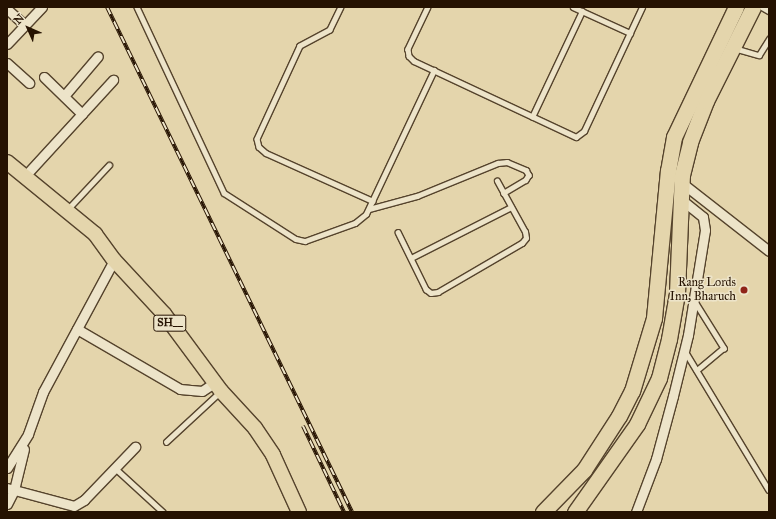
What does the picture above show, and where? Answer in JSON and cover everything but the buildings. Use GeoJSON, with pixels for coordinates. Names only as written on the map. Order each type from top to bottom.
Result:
{"type":"FeatureCollection","features":[{"type":"Feature","properties":{"kind":"highway"},"geometry":{"type":"LineString","coordinates":[[576,512],[637,424],[658,378],[669,339],[677,293],[682,183],[690,142],[733,47],[753,7]]}},
{"type":"Feature","properties":{"kind":"highway"},"geometry":{"type":"LineString","coordinates":[[543,512],[584,470],[620,416],[632,391],[654,318],[668,170],[674,137],[733,8]]}},
{"type":"Feature","properties":{"kind":"main road","name":"SH__"},"geometry":{"type":"LineString","coordinates":[[7,162],[24,177],[68,209],[95,234],[114,260],[164,314],[217,387],[255,428],[273,455],[299,512]]}},
{"type":"Feature","properties":{"kind":"street"},"geometry":{"type":"LineString","coordinates":[[7,44],[42,7]]}},
{"type":"Feature","properties":{"kind":"street"},"geometry":{"type":"LineString","coordinates":[[7,8],[25,25]]}},
{"type":"Feature","properties":{"kind":"street"},"geometry":{"type":"LineString","coordinates":[[64,96],[98,56]]}},
{"type":"Feature","properties":{"kind":"street"},"geometry":{"type":"LineString","coordinates":[[7,63],[29,83]]}},
{"type":"Feature","properties":{"kind":"street"},"geometry":{"type":"LineString","coordinates":[[44,78],[82,114]]}},
{"type":"Feature","properties":{"kind":"street"},"geometry":{"type":"LineString","coordinates":[[24,177],[114,80]]}},
{"type":"Feature","properties":{"kind":"street"},"geometry":{"type":"LineString","coordinates":[[682,183],[769,251]]}},
{"type":"Feature","properties":{"kind":"street"},"geometry":{"type":"LineString","coordinates":[[636,512],[656,459],[684,350],[705,230],[703,217],[681,199]]}},
{"type":"Feature","properties":{"kind":"street"},"geometry":{"type":"LineString","coordinates":[[7,504],[10,489],[43,392],[114,260]]}},
{"type":"Feature","properties":{"kind":"street"},"geometry":{"type":"LineString","coordinates":[[77,329],[180,389],[202,391],[217,387]]}},
{"type":"Feature","properties":{"kind":"street"},"geometry":{"type":"LineString","coordinates":[[7,468],[28,434]]}},
{"type":"Feature","properties":{"kind":"street"},"geometry":{"type":"LineString","coordinates":[[10,489],[74,506],[84,500],[135,447]]}},
{"type":"Feature","properties":{"kind":"lane"},"geometry":{"type":"LineString","coordinates":[[137,7],[221,189],[230,199],[242,203],[288,235],[305,241],[362,220],[434,70]]}},
{"type":"Feature","properties":{"kind":"lane"},"geometry":{"type":"LineString","coordinates":[[341,7],[330,30],[300,46],[257,139],[259,147],[266,153],[372,201]]}},
{"type":"Feature","properties":{"kind":"lane"},"geometry":{"type":"LineString","coordinates":[[428,7],[408,49],[409,56],[414,61],[576,137],[580,136],[642,7]]}},
{"type":"Feature","properties":{"kind":"lane"},"geometry":{"type":"LineString","coordinates":[[573,7],[630,33]]}},
{"type":"Feature","properties":{"kind":"lane"},"geometry":{"type":"LineString","coordinates":[[762,7],[769,11]]}},
{"type":"Feature","properties":{"kind":"lane"},"geometry":{"type":"LineString","coordinates":[[532,117],[582,11]]}},
{"type":"Feature","properties":{"kind":"lane"},"geometry":{"type":"LineString","coordinates":[[733,47],[757,56],[763,52],[769,39]]}},
{"type":"Feature","properties":{"kind":"lane"},"geometry":{"type":"LineString","coordinates":[[368,209],[417,196],[498,163],[507,162],[526,170],[529,176],[526,180],[504,193]]}},
{"type":"Feature","properties":{"kind":"lane"},"geometry":{"type":"LineString","coordinates":[[68,209],[108,165]]}},
{"type":"Feature","properties":{"kind":"lane"},"geometry":{"type":"LineString","coordinates":[[398,232],[426,289],[431,293],[438,292],[522,243],[525,232],[497,180]]}},
{"type":"Feature","properties":{"kind":"lane"},"geometry":{"type":"LineString","coordinates":[[411,258],[512,207]]}},
{"type":"Feature","properties":{"kind":"lane"},"geometry":{"type":"LineString","coordinates":[[694,299],[724,348],[697,371]]}},
{"type":"Feature","properties":{"kind":"lane"},"geometry":{"type":"LineString","coordinates":[[684,350],[769,490]]}},
{"type":"Feature","properties":{"kind":"lane"},"geometry":{"type":"LineString","coordinates":[[166,442],[217,387]]}},
{"type":"Feature","properties":{"kind":"lane"},"geometry":{"type":"LineString","coordinates":[[115,468],[163,512]]}},
{"type":"Feature","properties":{"kind":"railway"},"geometry":{"type":"LineString","coordinates":[[107,7],[352,512]]}},
{"type":"Feature","properties":{"kind":"railway"},"geometry":{"type":"LineString","coordinates":[[303,426],[344,512]]}},
{"type":"Feature","properties":{"kind":"place","name":"Rang Lords Inn, Bharuch"},"geometry":{"type":"Point","coordinates":[744,290]}}]}
